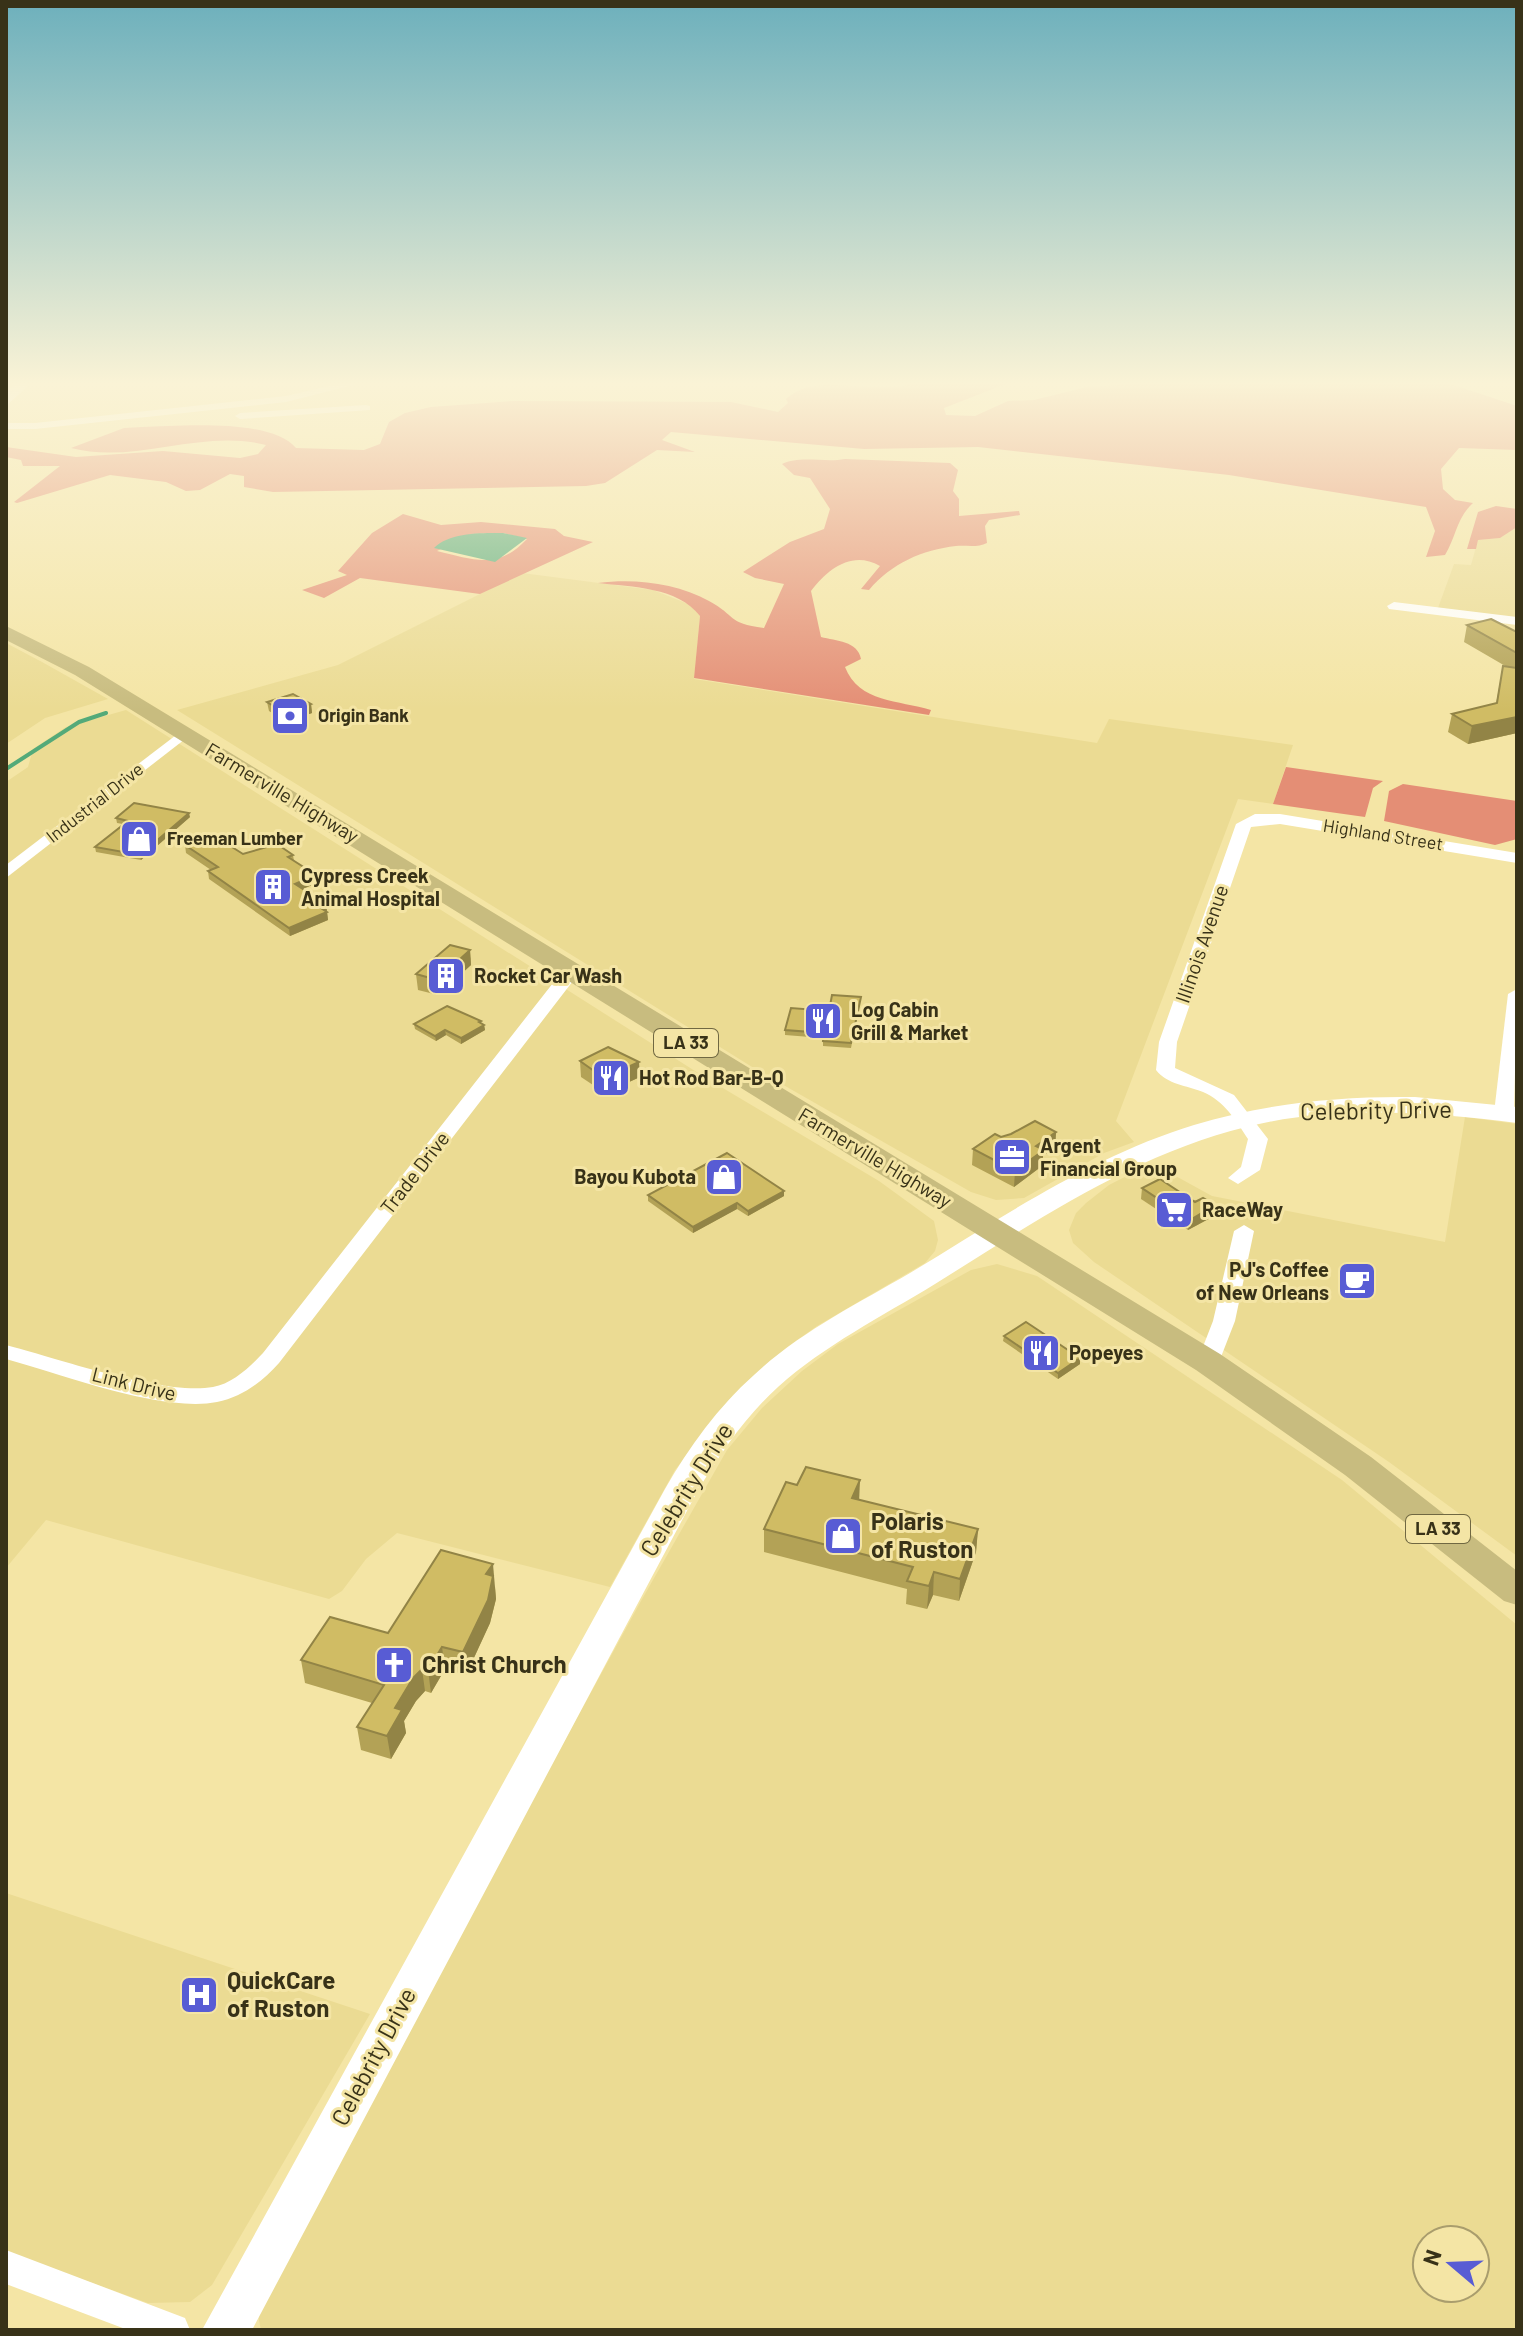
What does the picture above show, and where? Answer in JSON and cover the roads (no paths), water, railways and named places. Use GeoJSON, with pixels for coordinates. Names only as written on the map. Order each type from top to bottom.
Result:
{"type":"FeatureCollection","features":[{"type":"Feature","properties":{"kind":"main road","name":"Farmerville Highway"},"geometry":{"type":"LineString","coordinates":[[11,638],[82,671],[1208,1362],[1358,1466],[1517,1591]]}},
{"type":"Feature","properties":{"kind":"street"},"geometry":{"type":"LineString","coordinates":[[1394,606],[1517,621]]}},
{"type":"Feature","properties":{"kind":"street","name":"Industrial Drive"},"geometry":{"type":"LineString","coordinates":[[6,873],[184,733]]}},
{"type":"Feature","properties":{"kind":"street","name":"Highland Street"},"geometry":{"type":"LineString","coordinates":[[1248,821],[1280,819],[1517,858]]}},
{"type":"Feature","properties":{"kind":"street","name":"Illinois Avenue"},"geometry":{"type":"LineString","coordinates":[[1246,1119],[1214,1091],[1179,1080],[1165,1070],[1168,1042],[1240,831],[1248,821]]}},
{"type":"Feature","properties":{"kind":"street","name":"Trade Drive"},"geometry":{"type":"LineString","coordinates":[[258,1373],[570,973]]}},
{"type":"Feature","properties":{"kind":"street"},"geometry":{"type":"LineString","coordinates":[[1511,1114],[1517,994]]}},
{"type":"Feature","properties":{"kind":"street","name":"Celebrity Drive"},"geometry":{"type":"LineString","coordinates":[[226,2330],[669,1513],[709,1444],[768,1379],[831,1334],[999,1232],[1127,1160],[1179,1139],[1246,1119],[1355,1106],[1435,1107],[1511,1114]]}},
{"type":"Feature","properties":{"kind":"street"},"geometry":{"type":"LineString","coordinates":[[1238,1178],[1250,1170],[1258,1139],[1246,1119]]}},
{"type":"Feature","properties":{"kind":"street"},"geometry":{"type":"LineString","coordinates":[[1208,1362],[1224,1321],[1244,1231]]}},
{"type":"Feature","properties":{"kind":"street","name":"Link Drive"},"geometry":{"type":"LineString","coordinates":[[6,1352],[193,1398],[226,1392],[258,1373]]}},
{"type":"Feature","properties":{"kind":"street"},"geometry":{"type":"LineString","coordinates":[[6,2267],[173,2330]]}},
{"type":"Feature","properties":{"kind":"waterway"},"geometry":{"type":"LineString","coordinates":[[6,769],[79,722],[106,713]]}},
{"type":"Feature","properties":{"kind":"place","name":"Origin Bank"},"geometry":{"type":"Point","coordinates":[290,716]}},
{"type":"Feature","properties":{"kind":"place","name":"Freeman Lumber"},"geometry":{"type":"Point","coordinates":[139,839]}},
{"type":"Feature","properties":{"kind":"place","name":"Cypress Creek Animal Hospital"},"geometry":{"type":"Point","coordinates":[273,887]}},
{"type":"Feature","properties":{"kind":"place","name":"Rocket Car Wash"},"geometry":{"type":"Point","coordinates":[446,976]}},
{"type":"Feature","properties":{"kind":"place","name":"Log Cabin Grill & Market"},"geometry":{"type":"Point","coordinates":[823,1021]}},
{"type":"Feature","properties":{"kind":"place","name":"Hot Rod Bar-B-Q"},"geometry":{"type":"Point","coordinates":[611,1078]}},
{"type":"Feature","properties":{"kind":"place","name":"Argent Financial Group"},"geometry":{"type":"Point","coordinates":[1012,1157]}},
{"type":"Feature","properties":{"kind":"place","name":"Bayou Kubota"},"geometry":{"type":"Point","coordinates":[724,1177]}},
{"type":"Feature","properties":{"kind":"place","name":"RaceWay"},"geometry":{"type":"Point","coordinates":[1174,1210]}},
{"type":"Feature","properties":{"kind":"place","name":"PJ's Coffee of New Orleans"},"geometry":{"type":"Point","coordinates":[1357,1281]}},
{"type":"Feature","properties":{"kind":"place","name":"Popeyes"},"geometry":{"type":"Point","coordinates":[1041,1353]}},
{"type":"Feature","properties":{"kind":"place","name":"Polaris of Ruston"},"geometry":{"type":"Point","coordinates":[843,1536]}},
{"type":"Feature","properties":{"kind":"place","name":"Christ Church"},"geometry":{"type":"Point","coordinates":[394,1665]}},
{"type":"Feature","properties":{"kind":"place","name":"QuickCare of Ruston"},"geometry":{"type":"Point","coordinates":[199,1995]}}]}
